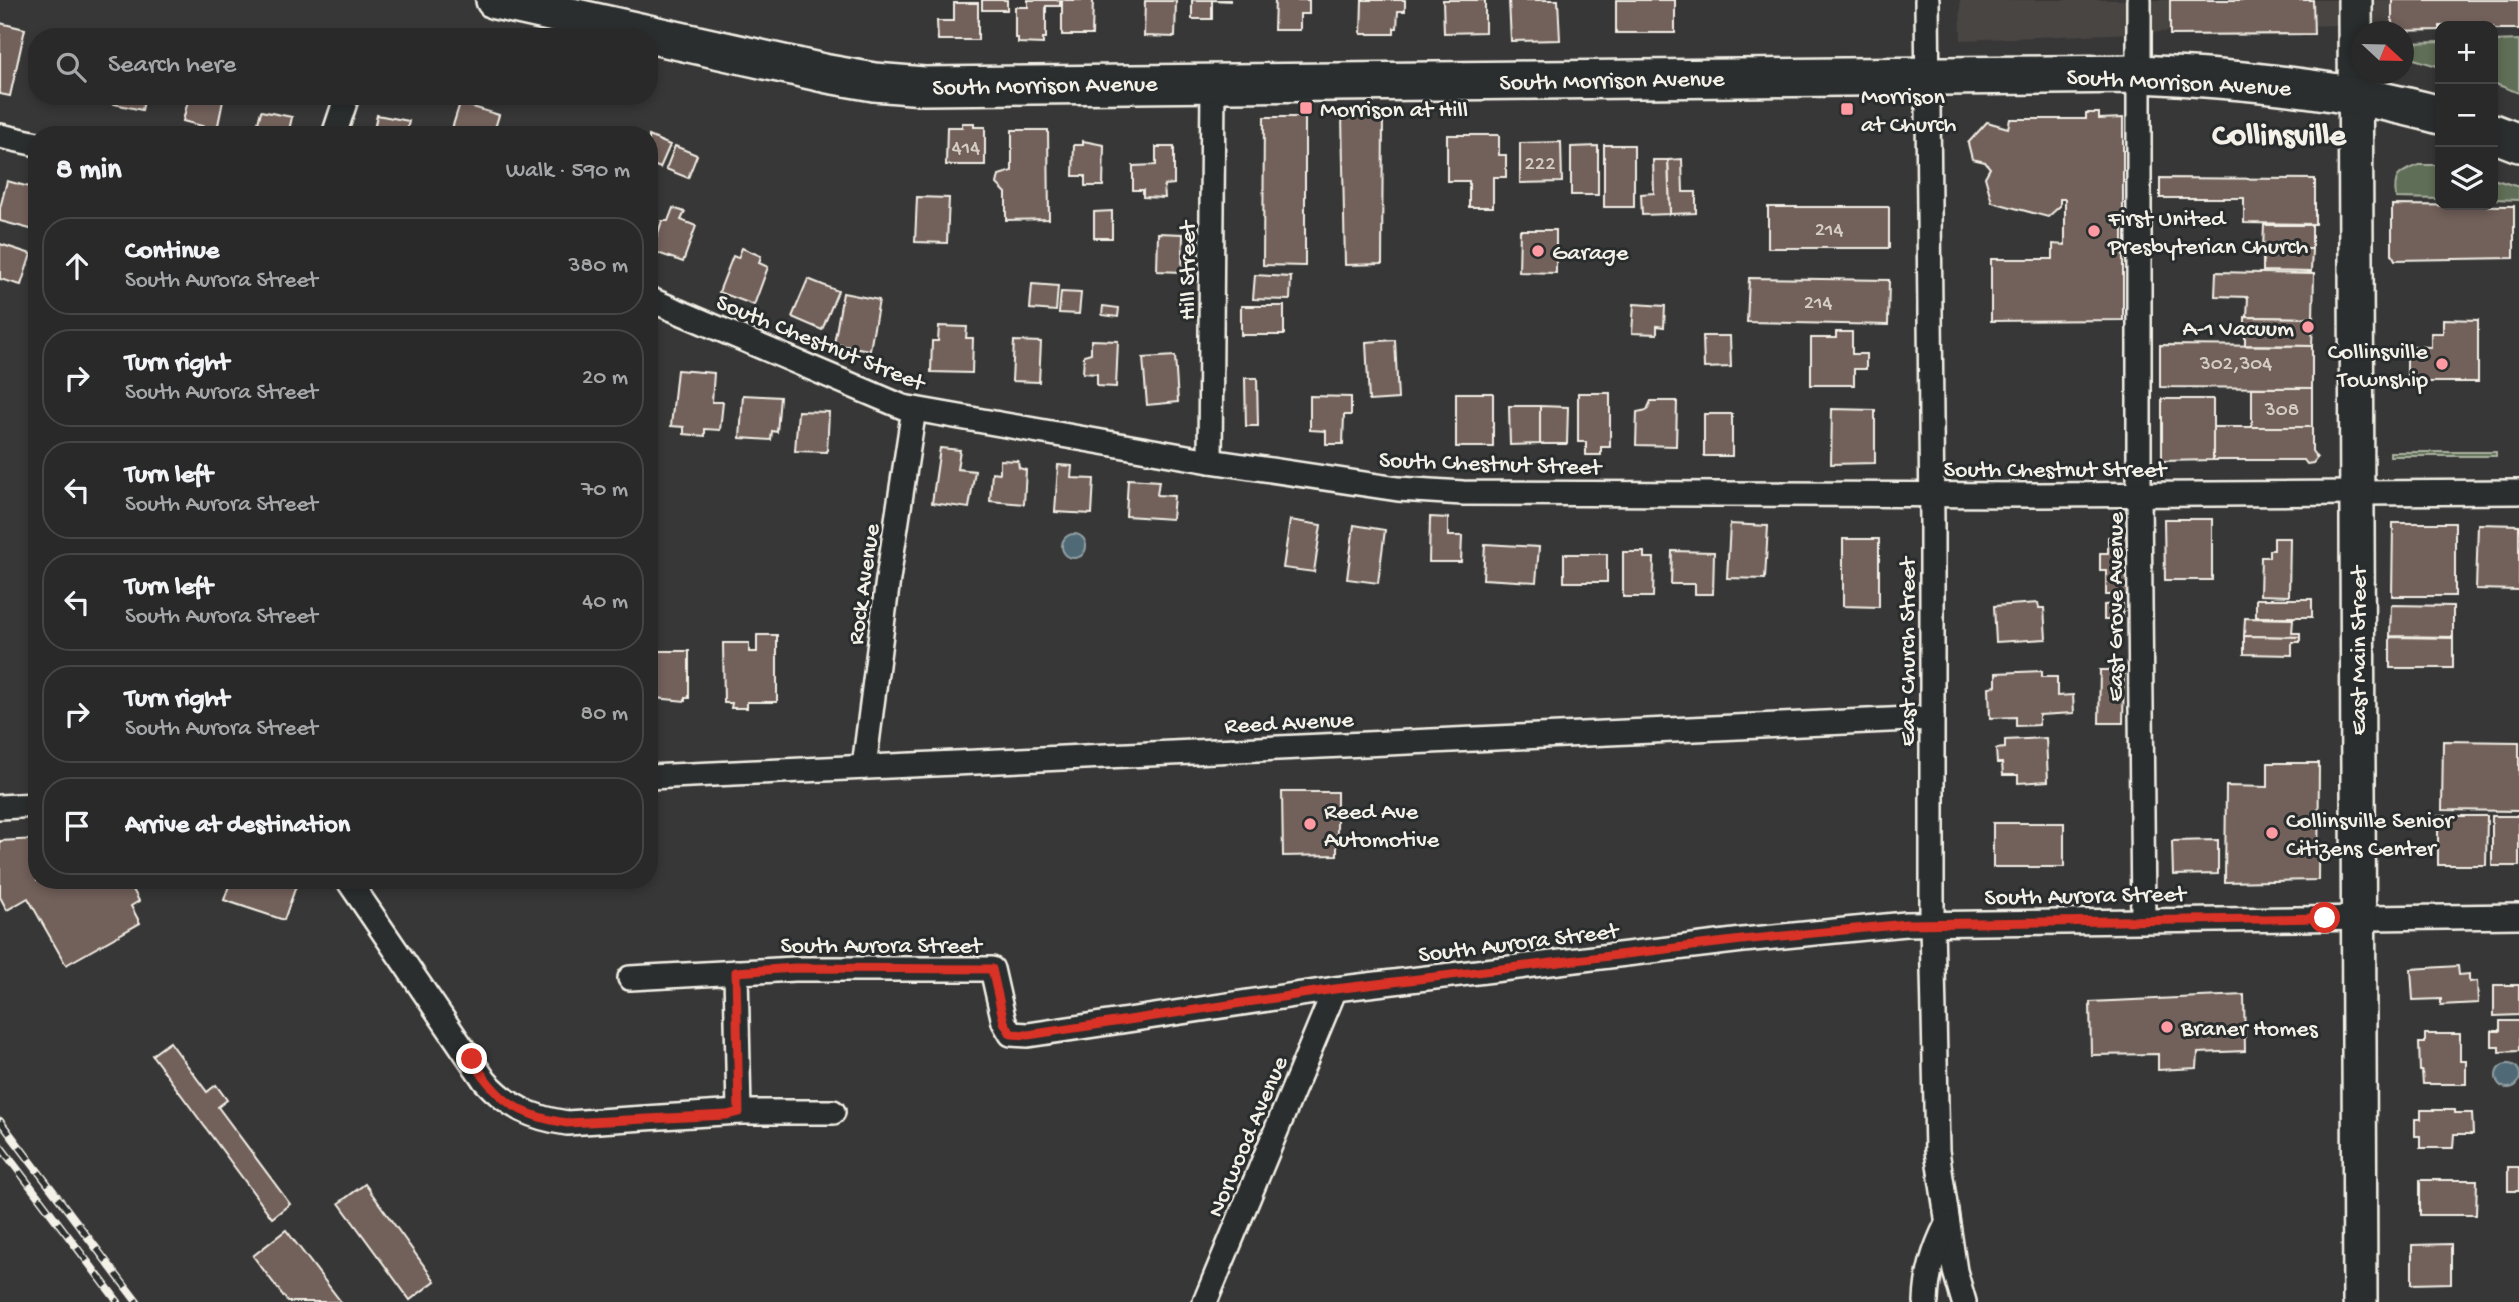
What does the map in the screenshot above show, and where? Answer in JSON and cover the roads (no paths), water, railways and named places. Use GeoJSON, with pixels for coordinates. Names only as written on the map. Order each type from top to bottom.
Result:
{"type":"FeatureCollection","features":[{"type":"Feature","properties":{"kind":"main road","name":"South Morrison Avenue"},"geometry":{"type":"LineString","coordinates":[[495,0],[621,28]]}},
{"type":"Feature","properties":{"kind":"main road","name":"South Morrison Avenue"},"geometry":{"type":"LineString","coordinates":[[658,36],[828,74],[874,82],[924,86],[2140,74],[2221,78],[2356,94],[2435,114]]}},
{"type":"Feature","properties":{"kind":"main road"},"geometry":{"type":"LineString","coordinates":[[2498,135],[2519,143]]}},
{"type":"Feature","properties":{"kind":"street","name":"East Church Street"},"geometry":{"type":"LineString","coordinates":[[1927,0],[1932,494],[1932,923],[1937,1152],[1955,1271],[1964,1302]]}},
{"type":"Feature","properties":{"kind":"street","name":"East Grove Avenue"},"geometry":{"type":"LineString","coordinates":[[2139,0],[2139,495],[2143,919]]}},
{"type":"Feature","properties":{"kind":"street","name":"East Main Street"},"geometry":{"type":"LineString","coordinates":[[2356,0],[2360,1302]]}},
{"type":"Feature","properties":{"kind":"street","name":"Hill Street"},"geometry":{"type":"LineString","coordinates":[[1210,461],[1213,83]]}},
{"type":"Feature","properties":{"kind":"street"},"geometry":{"type":"LineString","coordinates":[[337,126],[344,105]]}},
{"type":"Feature","properties":{"kind":"street"},"geometry":{"type":"LineString","coordinates":[[0,136],[28,142]]}},
{"type":"Feature","properties":{"kind":"street","name":"South Chestnut Street"},"geometry":{"type":"LineString","coordinates":[[658,303],[903,407],[1210,461],[1398,489],[1462,493],[2139,495],[2519,492]]}},
{"type":"Feature","properties":{"kind":"street","name":"Rock Avenue"},"geometry":{"type":"LineString","coordinates":[[864,767],[888,579],[914,409]]}},
{"type":"Feature","properties":{"kind":"street","name":"Reed Avenue"},"geometry":{"type":"LineString","coordinates":[[658,777],[1932,719]]}},
{"type":"Feature","properties":{"kind":"street"},"geometry":{"type":"LineString","coordinates":[[0,807],[28,805]]}},
{"type":"Feature","properties":{"kind":"street"},"geometry":{"type":"LineString","coordinates":[[354,889],[492,1089],[521,1112],[541,1119],[567,1123],[739,1112],[833,1112]]}},
{"type":"Feature","properties":{"kind":"street","name":"South Aurora Street"},"geometry":{"type":"LineString","coordinates":[[630,978],[795,968],[992,969],[1004,1022],[1011,1034],[1028,1035],[1335,989],[1742,940],[1932,923],[2519,916]]}},
{"type":"Feature","properties":{"kind":"street"},"geometry":{"type":"LineString","coordinates":[[736,972],[739,1112]]}},
{"type":"Feature","properties":{"kind":"street","name":"Norwood Avenue"},"geometry":{"type":"LineString","coordinates":[[1205,1302],[1335,989]]}},
{"type":"Feature","properties":{"kind":"street"},"geometry":{"type":"LineString","coordinates":[[1926,1302],[1926,1281],[1934,1250],[1947,1224]]}},
{"type":"Feature","properties":{"kind":"water"},"geometry":{"type":"Polygon","coordinates":[[[1074,534],[1083,537],[1086,546],[1083,555],[1074,558],[1065,555],[1062,546],[1065,537],[1074,534]]]}},
{"type":"Feature","properties":{"kind":"water"},"geometry":{"type":"Polygon","coordinates":[[[2508,1064],[2517,1067],[2520,1076],[2517,1085],[2508,1088],[2499,1085],[2496,1076],[2499,1067],[2508,1064]]]}},
{"type":"Feature","properties":{"kind":"railway"},"geometry":{"type":"LineString","coordinates":[[0,1121],[137,1302]]}},
{"type":"Feature","properties":{"kind":"railway"},"geometry":{"type":"LineString","coordinates":[[0,1146],[118,1302]]}},
{"type":"Feature","properties":{"kind":"place","name":"Morrison at Hill"},"geometry":{"type":"Point","coordinates":[1306,108]}},
{"type":"Feature","properties":{"kind":"place","name":"Morrison at Church"},"geometry":{"type":"Point","coordinates":[1847,109]}},
{"type":"Feature","properties":{"kind":"place","name":"First United Presbyterian Church"},"geometry":{"type":"Point","coordinates":[2094,231]}},
{"type":"Feature","properties":{"kind":"place","name":"Garage"},"geometry":{"type":"Point","coordinates":[1538,251]}},
{"type":"Feature","properties":{"kind":"place","name":"A-1 Vacuum"},"geometry":{"type":"Point","coordinates":[2308,327]}},
{"type":"Feature","properties":{"kind":"place","name":"Collinsville Township"},"geometry":{"type":"Point","coordinates":[2442,364]}},
{"type":"Feature","properties":{"kind":"place","name":"Reed Ave Automotive"},"geometry":{"type":"Point","coordinates":[1310,824]}},
{"type":"Feature","properties":{"kind":"place","name":"Collinsville Senior Citizens Center"},"geometry":{"type":"Point","coordinates":[2272,833]}},
{"type":"Feature","properties":{"kind":"place","name":"Braner Homes"},"geometry":{"type":"Point","coordinates":[2167,1027]}},
{"type":"Feature","properties":{"kind":"district","name":"Collinsville"},"geometry":{"type":"Point","coordinates":[2279,133]}}]}
